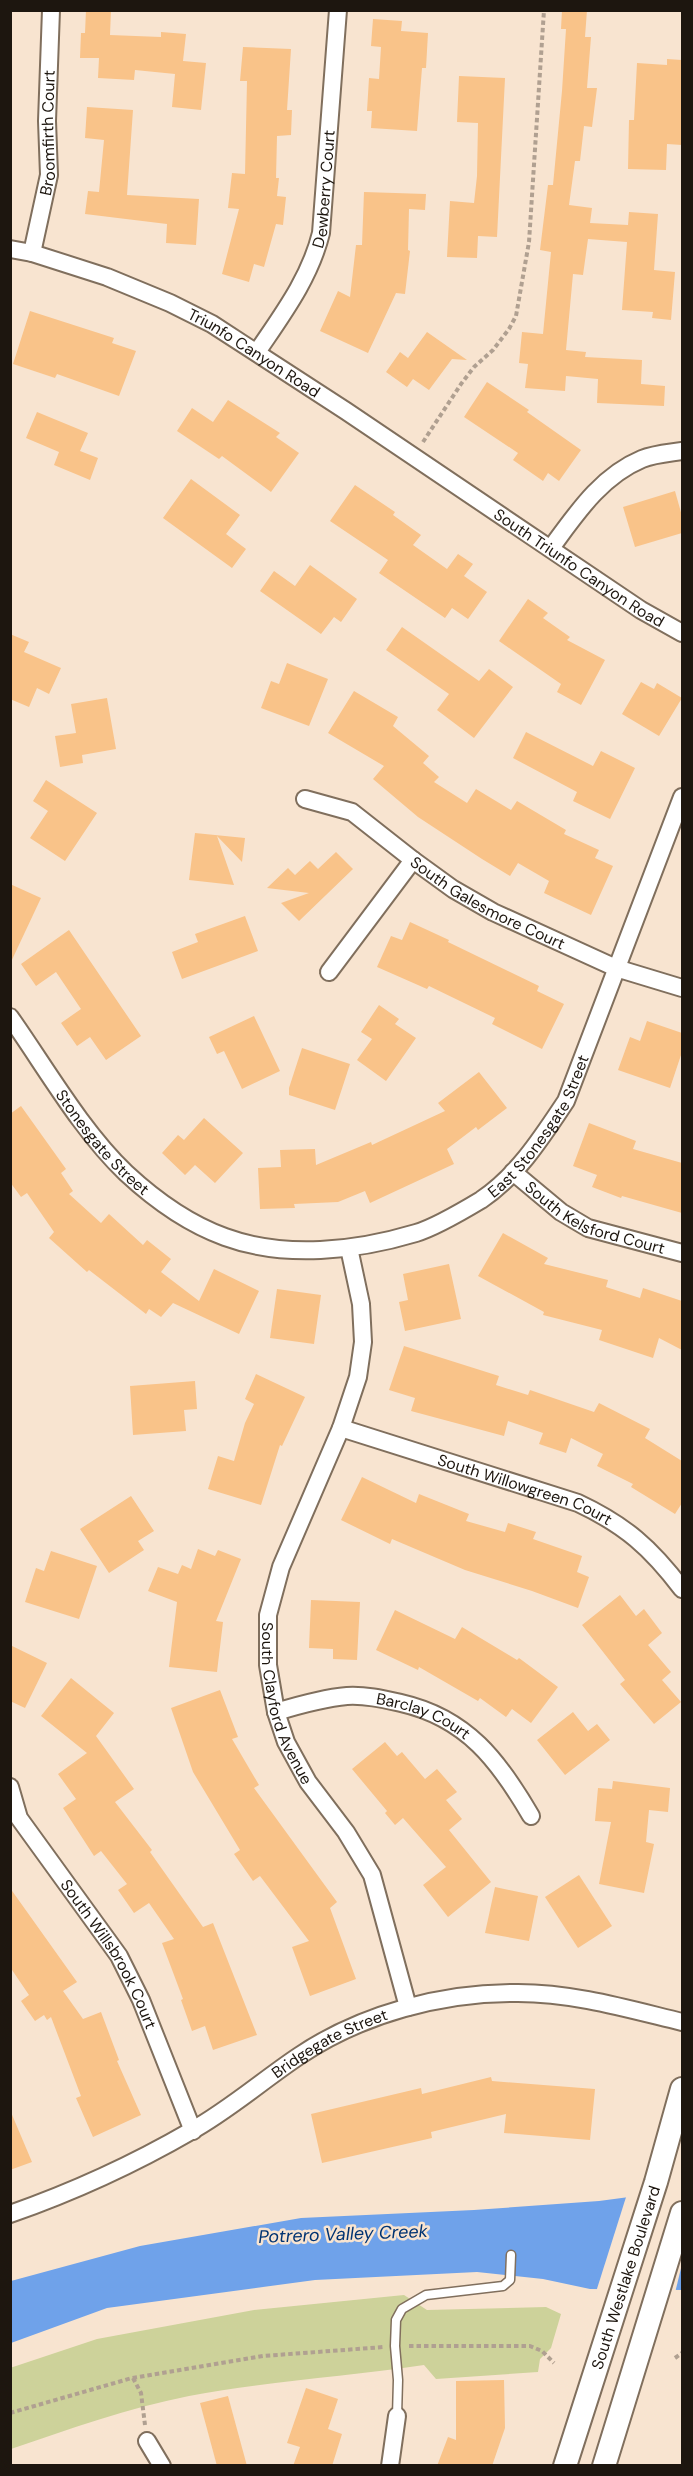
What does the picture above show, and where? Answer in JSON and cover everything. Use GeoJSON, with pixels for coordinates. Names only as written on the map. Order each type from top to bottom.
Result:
{"type":"FeatureCollection","features":[{"type":"Feature","properties":{"kind":"main road","name":"South Westlake Boulevard"},"geometry":{"type":"LineString","coordinates":[[566,2466],[617,2298],[656,2182],[682,2089]]}},
{"type":"Feature","properties":{"kind":"main road"},"geometry":{"type":"LineString","coordinates":[[604,2466],[682,2213]]}},
{"type":"Feature","properties":{"kind":"street","name":"Broomfirth Court"},"geometry":{"type":"LineString","coordinates":[[32,253],[49,175],[51,10]]}},
{"type":"Feature","properties":{"kind":"street","name":"Dewberry Court"},"geometry":{"type":"LineString","coordinates":[[257,352],[307,274],[316,255],[321,233],[338,10]]}},
{"type":"Feature","properties":{"kind":"street","name":"Triunfo Canyon Road"},"geometry":{"type":"LineString","coordinates":[[10,249],[32,253],[107,277],[170,303],[212,324],[477,499]]}},
{"type":"Feature","properties":{"kind":"street"},"geometry":{"type":"LineString","coordinates":[[551,548],[576,513],[600,487],[621,470],[644,458],[682,451]]}},
{"type":"Feature","properties":{"kind":"street","name":"South Triunfo Canyon Road"},"geometry":{"type":"LineString","coordinates":[[477,499],[641,610],[682,633]]}},
{"type":"Feature","properties":{"kind":"street","name":"East Stonesgate Street"},"geometry":{"type":"LineString","coordinates":[[225,1237],[275,1248],[316,1251],[350,1248],[418,1233],[481,1199],[513,1172],[539,1143],[566,1101],[682,796]]}},
{"type":"Feature","properties":{"kind":"street","name":"South Galesmore Court"},"geometry":{"type":"LineString","coordinates":[[305,799],[352,812],[453,889],[493,912],[616,968],[682,988]]}},
{"type":"Feature","properties":{"kind":"street"},"geometry":{"type":"LineString","coordinates":[[329,972],[413,860]]}},
{"type":"Feature","properties":{"kind":"street","name":"Stonesgate Street"},"geometry":{"type":"LineString","coordinates":[[10,1017],[91,1133],[126,1173],[162,1202],[225,1237]]}},
{"type":"Feature","properties":{"kind":"street","name":"South Kelsford Court"},"geometry":{"type":"LineString","coordinates":[[513,1172],[561,1212],[588,1228],[682,1253]]}},
{"type":"Feature","properties":{"kind":"street","name":"South Clayford Avenue"},"geometry":{"type":"LineString","coordinates":[[350,1248],[361,1304],[363,1342],[358,1377],[341,1428],[281,1567],[268,1615],[268,1665],[276,1712],[286,1742],[308,1782],[346,1832],[372,1875],[408,2007]]}},
{"type":"Feature","properties":{"kind":"street","name":"South Willowgreen Court"},"geometry":{"type":"LineString","coordinates":[[341,1428],[578,1503],[609,1517],[634,1535],[682,1589]]}},
{"type":"Feature","properties":{"kind":"street","name":"Barclay Court"},"geometry":{"type":"LineString","coordinates":[[276,1712],[346,1696],[375,1697],[435,1714],[483,1746],[514,1788],[531,1816]]}},
{"type":"Feature","properties":{"kind":"street","name":"South Willsbrook Court"},"geometry":{"type":"LineString","coordinates":[[10,1787],[19,1818],[119,1956],[141,2000],[193,2131]]}},
{"type":"Feature","properties":{"kind":"street","name":"Bridgegate Street"},"geometry":{"type":"LineString","coordinates":[[10,2214],[70,2193],[193,2131],[301,2054],[340,2031],[408,2007],[465,1996],[517,1993],[572,1996],[682,2022]]}},
{"type":"Feature","properties":{"kind":"street"},"geometry":{"type":"LineString","coordinates":[[390,2466],[397,2416]]}},
{"type":"Feature","properties":{"kind":"street"},"geometry":{"type":"LineString","coordinates":[[147,2441],[162,2466]]}},
{"type":"Feature","properties":{"kind":"lane"},"geometry":{"type":"LineString","coordinates":[[397,2416],[396,2320],[402,2309],[426,2295],[503,2286],[510,2280],[511,2255]]}},
{"type":"Feature","properties":{"kind":"path"},"geometry":{"type":"LineString","coordinates":[[414,456],[461,384],[474,367],[493,350],[516,316],[529,242],[544,10]]}},
{"type":"Feature","properties":{"kind":"path"},"geometry":{"type":"LineString","coordinates":[[10,2413],[132,2378],[263,2356],[395,2346],[530,2346],[542,2350],[554,2363]]}},
{"type":"Feature","properties":{"kind":"path"},"geometry":{"type":"LineString","coordinates":[[675,2358],[682,2353]]}},
{"type":"Feature","properties":{"kind":"path"},"geometry":{"type":"LineString","coordinates":[[132,2378],[141,2392],[147,2441]]}},
{"type":"Feature","properties":{"kind":"green space"},"geometry":{"type":"Polygon","coordinates":[[[404,2295],[427,2310],[546,2307],[561,2314],[551,2348],[540,2359],[538,2372],[436,2379],[424,2365],[248,2387],[189,2396],[144,2407],[99,2419],[11,2449],[10,2368],[97,2339],[254,2310],[404,2295]]]}},
{"type":"Feature","properties":{"kind":"water","name":"Potrero Valley Creek"},"geometry":{"type":"Polygon","coordinates":[[[682,2190],[682,2290],[590,2289],[543,2279],[477,2272],[315,2280],[107,2308],[11,2343],[11,2281],[140,2246],[301,2218],[474,2210],[599,2201],[682,2190]]]}},
{"type":"Feature","properties":{"kind":"pier"},"geometry":{"type":"Polygon","coordinates":[[[682,2187],[682,2264],[675,2293],[596,2292],[627,2194],[682,2187]]]}},
{"type":"Feature","properties":{"kind":"building"},"geometry":{"type":"Polygon","coordinates":[[[86,10],[111,10],[110,35],[161,37],[161,32],[186,34],[183,61],[206,63],[201,110],[172,107],[175,74],[135,70],[134,80],[98,78],[99,58],[80,58],[81,33],[85,33],[86,10]]]}},
{"type":"Feature","properties":{"kind":"building"},"geometry":{"type":"Polygon","coordinates":[[[562,10],[587,10],[585,37],[591,37],[587,88],[597,88],[592,127],[584,126],[580,161],[575,161],[569,205],[592,208],[590,223],[628,225],[629,212],[658,214],[654,270],[675,272],[671,320],[652,318],[653,312],[622,310],[627,242],[588,239],[583,275],[573,274],[566,350],[586,352],[585,357],[642,360],[641,384],[665,386],[664,406],[597,403],[598,379],[566,376],[565,391],[525,388],[528,364],[519,363],[522,332],[543,334],[551,252],[540,250],[548,185],[553,185],[562,91],[566,29],[561,29],[562,10]]]}},
{"type":"Feature","properties":{"kind":"building"},"geometry":{"type":"Polygon","coordinates":[[[373,19],[402,21],[401,31],[428,33],[426,68],[422,68],[417,131],[371,128],[372,111],[367,111],[369,78],[379,79],[381,47],[371,46],[373,19]]]}},
{"type":"Feature","properties":{"kind":"building"},"geometry":{"type":"Polygon","coordinates":[[[243,47],[291,49],[287,110],[292,110],[291,135],[277,136],[276,178],[279,178],[277,196],[286,197],[283,225],[276,224],[264,267],[254,264],[249,282],[222,274],[239,209],[228,208],[232,173],[245,174],[247,81],[240,81],[243,47]]]}},
{"type":"Feature","properties":{"kind":"building"},"geometry":{"type":"Polygon","coordinates":[[[667,59],[682,60],[682,145],[667,144],[666,170],[628,169],[629,120],[634,120],[637,63],[667,65],[667,59]]]}},
{"type":"Feature","properties":{"kind":"building"},"geometry":{"type":"Polygon","coordinates":[[[459,76],[505,78],[497,237],[478,236],[477,258],[447,257],[450,201],[474,203],[477,176],[478,123],[457,122],[459,76]]]}},
{"type":"Feature","properties":{"kind":"building"},"geometry":{"type":"Polygon","coordinates":[[[87,107],[133,110],[127,195],[199,199],[196,245],[166,243],[167,224],[85,214],[88,191],[99,192],[104,140],[85,138],[87,107]]]}},
{"type":"Feature","properties":{"kind":"building"},"geometry":{"type":"Polygon","coordinates":[[[364,192],[426,194],[425,210],[409,209],[408,250],[410,251],[405,294],[396,293],[368,353],[320,331],[338,291],[350,297],[356,245],[362,245],[364,192]]]}},
{"type":"Feature","properties":{"kind":"building"},"geometry":{"type":"Polygon","coordinates":[[[30,311],[114,338],[112,343],[136,351],[119,396],[57,374],[55,378],[13,364],[30,311]]]}},
{"type":"Feature","properties":{"kind":"building"},"geometry":{"type":"Polygon","coordinates":[[[427,332],[467,360],[452,359],[429,390],[413,379],[407,387],[386,372],[400,352],[408,358],[427,332]]]}},
{"type":"Feature","properties":{"kind":"building"},"geometry":{"type":"Polygon","coordinates":[[[487,382],[529,410],[527,412],[581,450],[559,481],[548,473],[543,481],[513,460],[518,453],[464,417],[487,382]]]}},
{"type":"Feature","properties":{"kind":"building"},"geometry":{"type":"Polygon","coordinates":[[[228,400],[280,433],[276,437],[299,453],[271,492],[222,456],[219,459],[177,431],[192,408],[213,422],[228,400]]]}},
{"type":"Feature","properties":{"kind":"building"},"geometry":{"type":"Polygon","coordinates":[[[37,412],[88,433],[80,451],[98,458],[90,480],[54,465],[59,452],[26,438],[37,412]]]}},
{"type":"Feature","properties":{"kind":"building"},"geometry":{"type":"Polygon","coordinates":[[[191,479],[240,515],[226,534],[246,549],[232,568],[163,518],[191,479]]]}},
{"type":"Feature","properties":{"kind":"building"},"geometry":{"type":"Polygon","coordinates":[[[355,485],[395,512],[393,515],[421,535],[413,545],[447,569],[458,554],[473,564],[464,576],[487,592],[468,619],[452,608],[445,618],[379,573],[388,560],[330,521],[355,485]]]}},
{"type":"Feature","properties":{"kind":"building"},"geometry":{"type":"Polygon","coordinates":[[[675,491],[682,516],[682,533],[635,547],[623,507],[675,491]]]}},
{"type":"Feature","properties":{"kind":"building"},"geometry":{"type":"Polygon","coordinates":[[[310,565],[357,599],[341,622],[334,617],[321,634],[260,591],[274,571],[295,586],[310,565]]]}},
{"type":"Feature","properties":{"kind":"building"},"geometry":{"type":"Polygon","coordinates":[[[528,599],[548,613],[543,618],[570,637],[567,640],[605,660],[581,705],[557,692],[561,684],[499,641],[528,599]]]}},
{"type":"Feature","properties":{"kind":"building"},"geometry":{"type":"Polygon","coordinates":[[[402,627],[479,681],[489,669],[513,687],[474,738],[437,710],[449,694],[386,650],[402,627]]]}},
{"type":"Feature","properties":{"kind":"building"},"geometry":{"type":"Polygon","coordinates":[[[10,634],[29,642],[24,652],[61,668],[49,694],[37,688],[29,707],[10,699],[10,634]]]}},
{"type":"Feature","properties":{"kind":"building"},"geometry":{"type":"Polygon","coordinates":[[[287,663],[328,679],[309,726],[261,708],[271,681],[279,684],[287,663]]]}},
{"type":"Feature","properties":{"kind":"building"},"geometry":{"type":"Polygon","coordinates":[[[641,682],[654,689],[657,683],[682,698],[659,736],[622,714],[641,682]]]}},
{"type":"Feature","properties":{"kind":"building"},"geometry":{"type":"Polygon","coordinates":[[[354,691],[398,717],[393,726],[429,756],[423,763],[439,777],[434,782],[467,803],[476,789],[511,810],[517,801],[566,830],[564,834],[599,850],[595,858],[613,866],[591,915],[544,893],[549,881],[518,863],[510,876],[482,859],[418,817],[373,779],[384,766],[328,733],[354,691]]]}},
{"type":"Feature","properties":{"kind":"building"},"geometry":{"type":"Polygon","coordinates":[[[107,698],[116,749],[82,755],[83,763],[60,767],[55,736],[76,733],[71,704],[107,698]]]}},
{"type":"Feature","properties":{"kind":"building"},"geometry":{"type":"Polygon","coordinates":[[[526,732],[593,766],[601,751],[635,768],[610,819],[573,801],[577,792],[513,758],[526,732]]]}},
{"type":"Feature","properties":{"kind":"building"},"geometry":{"type":"Polygon","coordinates":[[[46,780],[97,813],[65,861],[30,838],[48,811],[33,801],[46,780]]]}},
{"type":"Feature","properties":{"kind":"building"},"geometry":{"type":"Polygon","coordinates":[[[195,833],[245,838],[242,862],[217,836],[234,885],[189,880],[195,833]]]}},
{"type":"Feature","properties":{"kind":"building"},"geometry":{"type":"Polygon","coordinates":[[[336,852],[353,869],[299,921],[281,903],[309,893],[267,888],[288,868],[295,875],[310,861],[318,869],[336,852]]]}},
{"type":"Feature","properties":{"kind":"building"},"geometry":{"type":"Polygon","coordinates":[[[10,884],[41,898],[10,964],[10,884]]]}},
{"type":"Feature","properties":{"kind":"building"},"geometry":{"type":"Polygon","coordinates":[[[245,916],[258,951],[182,979],[172,952],[198,942],[195,934],[245,916]]]}},
{"type":"Feature","properties":{"kind":"building"},"geometry":{"type":"Polygon","coordinates":[[[410,922],[539,986],[537,991],[564,1004],[542,1049],[492,1024],[495,1018],[429,986],[427,989],[377,967],[391,936],[402,940],[410,922]]]}},
{"type":"Feature","properties":{"kind":"building"},"geometry":{"type":"Polygon","coordinates":[[[69,930],[141,1036],[106,1060],[90,1037],[77,1046],[61,1023],[81,1009],[56,972],[36,986],[21,964],[69,930]]]}},
{"type":"Feature","properties":{"kind":"building"},"geometry":{"type":"Polygon","coordinates":[[[379,1005],[399,1019],[395,1024],[416,1038],[386,1081],[357,1060],[372,1039],[361,1032],[379,1005]]]}},
{"type":"Feature","properties":{"kind":"building"},"geometry":{"type":"Polygon","coordinates":[[[254,1016],[280,1071],[242,1089],[224,1051],[217,1054],[209,1037],[254,1016]]]}},
{"type":"Feature","properties":{"kind":"building"},"geometry":{"type":"Polygon","coordinates":[[[647,1021],[682,1033],[682,1052],[670,1088],[618,1070],[630,1037],[640,1041],[647,1021]]]}},
{"type":"Feature","properties":{"kind":"building"},"geometry":{"type":"Polygon","coordinates":[[[302,1048],[350,1064],[335,1110],[289,1095],[289,1088],[302,1048]]]}},
{"type":"Feature","properties":{"kind":"building"},"geometry":{"type":"Polygon","coordinates":[[[479,1072],[507,1108],[478,1130],[476,1127],[447,1149],[454,1164],[370,1203],[365,1191],[338,1202],[294,1204],[295,1208],[260,1209],[258,1168],[281,1167],[280,1150],[315,1149],[316,1165],[371,1142],[372,1145],[445,1111],[438,1103],[479,1072]]]}},
{"type":"Feature","properties":{"kind":"building"},"geometry":{"type":"Polygon","coordinates":[[[21,1106],[66,1169],[61,1173],[73,1191],[69,1194],[101,1223],[109,1214],[143,1245],[147,1240],[171,1259],[161,1272],[199,1301],[214,1269],[259,1291],[239,1334],[173,1303],[161,1317],[149,1309],[146,1314],[89,1270],[87,1272],[49,1238],[54,1232],[27,1193],[21,1197],[10,1182],[10,1114],[21,1106]]]}},
{"type":"Feature","properties":{"kind":"building"},"geometry":{"type":"Polygon","coordinates":[[[204,1118],[243,1153],[215,1183],[195,1165],[185,1175],[162,1153],[178,1135],[184,1140],[204,1118]]]}},
{"type":"Feature","properties":{"kind":"building"},"geometry":{"type":"Polygon","coordinates":[[[589,1123],[636,1141],[633,1149],[682,1163],[682,1213],[622,1196],[621,1198],[592,1187],[597,1175],[573,1166],[589,1123]]]}},
{"type":"Feature","properties":{"kind":"building"},"geometry":{"type":"Polygon","coordinates":[[[503,1233],[548,1258],[544,1264],[608,1280],[606,1287],[640,1298],[643,1288],[682,1301],[682,1350],[659,1338],[653,1358],[599,1340],[602,1330],[543,1315],[544,1312],[478,1276],[503,1233]]]}},
{"type":"Feature","properties":{"kind":"building"},"geometry":{"type":"Polygon","coordinates":[[[449,1264],[461,1319],[405,1331],[399,1302],[408,1300],[403,1274],[449,1264]]]}},
{"type":"Feature","properties":{"kind":"building"},"geometry":{"type":"Polygon","coordinates":[[[277,1289],[321,1295],[314,1344],[270,1338],[277,1289]]]}},
{"type":"Feature","properties":{"kind":"building"},"geometry":{"type":"Polygon","coordinates":[[[404,1346],[499,1376],[496,1385],[528,1395],[530,1390],[594,1412],[599,1403],[650,1429],[645,1438],[682,1461],[682,1503],[675,1514],[631,1487],[633,1484],[597,1466],[603,1454],[571,1438],[566,1453],[539,1444],[543,1433],[508,1421],[504,1436],[411,1411],[415,1398],[389,1390],[404,1346]]]}},
{"type":"Feature","properties":{"kind":"building"},"geometry":{"type":"Polygon","coordinates":[[[256,1374],[305,1397],[282,1446],[280,1445],[261,1505],[208,1489],[218,1456],[234,1461],[245,1423],[254,1404],[245,1399],[256,1374]]]}},
{"type":"Feature","properties":{"kind":"building"},"geometry":{"type":"Polygon","coordinates":[[[195,1381],[197,1409],[184,1410],[186,1431],[133,1435],[130,1386],[195,1381]]]}},
{"type":"Feature","properties":{"kind":"building"},"geometry":{"type":"Polygon","coordinates":[[[362,1477],[416,1503],[419,1494],[469,1514],[466,1521],[505,1532],[508,1523],[536,1532],[533,1539],[582,1556],[577,1572],[589,1577],[578,1608],[465,1570],[392,1539],[390,1544],[341,1520],[362,1477]]]}},
{"type":"Feature","properties":{"kind":"building"},"geometry":{"type":"Polygon","coordinates":[[[131,1496],[154,1531],[138,1541],[144,1550],[109,1573],[80,1529],[131,1496]]]}},
{"type":"Feature","properties":{"kind":"building"},"geometry":{"type":"Polygon","coordinates":[[[198,1549],[215,1556],[218,1550],[241,1559],[216,1621],[223,1622],[217,1672],[169,1667],[177,1602],[148,1591],[158,1567],[178,1574],[182,1565],[191,1569],[198,1549]]]}},
{"type":"Feature","properties":{"kind":"building"},"geometry":{"type":"Polygon","coordinates":[[[51,1551],[97,1566],[79,1619],[25,1602],[36,1568],[44,1571],[51,1551]]]}},
{"type":"Feature","properties":{"kind":"building"},"geometry":{"type":"Polygon","coordinates":[[[620,1595],[636,1616],[644,1609],[662,1633],[648,1645],[671,1672],[662,1680],[681,1702],[654,1724],[620,1684],[625,1680],[582,1625],[620,1595]]]}},
{"type":"Feature","properties":{"kind":"building"},"geometry":{"type":"Polygon","coordinates":[[[311,1600],[360,1602],[357,1660],[333,1659],[333,1649],[309,1648],[311,1600]]]}},
{"type":"Feature","properties":{"kind":"building"},"geometry":{"type":"Polygon","coordinates":[[[395,1610],[455,1639],[462,1627],[517,1660],[519,1658],[558,1687],[531,1723],[512,1709],[506,1717],[480,1698],[478,1701],[419,1667],[418,1670],[376,1650],[395,1610]]]}},
{"type":"Feature","properties":{"kind":"building"},"geometry":{"type":"Polygon","coordinates":[[[10,1645],[47,1663],[25,1708],[10,1701],[10,1645]]]}},
{"type":"Feature","properties":{"kind":"building"},"geometry":{"type":"Polygon","coordinates":[[[71,1678],[114,1713],[96,1736],[134,1789],[115,1802],[152,1850],[150,1852],[203,1927],[213,1923],[257,2035],[213,2050],[205,2026],[192,2031],[181,2000],[183,1999],[162,1943],[174,1939],[149,1903],[134,1913],[118,1890],[127,1884],[101,1851],[94,1856],[63,1808],[76,1799],[58,1774],[87,1753],[41,1716],[71,1678]]]}},
{"type":"Feature","properties":{"kind":"building"},"geometry":{"type":"Polygon","coordinates":[[[220,1690],[238,1737],[232,1739],[259,1785],[254,1788],[337,1902],[330,1908],[356,1979],[310,1996],[292,1947],[309,1941],[260,1876],[253,1881],[234,1854],[240,1850],[193,1772],[171,1708],[220,1690]]]}},
{"type":"Feature","properties":{"kind":"building"},"geometry":{"type":"Polygon","coordinates":[[[573,1712],[588,1731],[597,1724],[610,1740],[565,1775],[537,1740],[573,1712]]]}},
{"type":"Feature","properties":{"kind":"building"},"geometry":{"type":"Polygon","coordinates":[[[385,1742],[397,1756],[402,1752],[425,1779],[437,1769],[457,1792],[446,1800],[462,1819],[449,1830],[491,1882],[448,1917],[423,1885],[446,1867],[403,1818],[395,1825],[385,1813],[387,1811],[352,1769],[385,1742]]]}},
{"type":"Feature","properties":{"kind":"building"},"geometry":{"type":"Polygon","coordinates":[[[613,1781],[670,1788],[668,1812],[649,1810],[646,1842],[654,1844],[644,1893],[599,1884],[611,1822],[595,1821],[598,1788],[612,1789],[613,1781]]]}},
{"type":"Feature","properties":{"kind":"building"},"geometry":{"type":"Polygon","coordinates":[[[579,1875],[612,1926],[578,1948],[545,1897],[579,1875]]]}},
{"type":"Feature","properties":{"kind":"building"},"geometry":{"type":"Polygon","coordinates":[[[495,1887],[538,1896],[529,1941],[485,1933],[495,1887]]]}},
{"type":"Feature","properties":{"kind":"building"},"geometry":{"type":"Polygon","coordinates":[[[10,1888],[77,1982],[63,1991],[83,2019],[101,2012],[119,2060],[117,2061],[141,2115],[93,2137],[76,2098],[81,2096],[51,2017],[47,2020],[44,2015],[35,2021],[21,2001],[29,1995],[10,1967],[10,1888]]]}},
{"type":"Feature","properties":{"kind":"building"},"geometry":{"type":"Polygon","coordinates":[[[491,2077],[492,2081],[595,2089],[590,2140],[504,2133],[506,2114],[431,2132],[432,2138],[322,2163],[311,2114],[421,2088],[422,2094],[491,2077]]]}},
{"type":"Feature","properties":{"kind":"building"},"geometry":{"type":"Polygon","coordinates":[[[10,2110],[32,2162],[10,2170],[10,2110]]]}},
{"type":"Feature","properties":{"kind":"building"},"geometry":{"type":"Polygon","coordinates":[[[504,2380],[505,2428],[492,2466],[437,2466],[448,2437],[456,2440],[456,2381],[504,2380]]]}},
{"type":"Feature","properties":{"kind":"building"},"geometry":{"type":"Polygon","coordinates":[[[306,2388],[338,2399],[328,2429],[342,2434],[332,2466],[293,2466],[300,2447],[287,2443],[306,2388]]]}},
{"type":"Feature","properties":{"kind":"building"},"geometry":{"type":"Polygon","coordinates":[[[228,2396],[247,2466],[217,2466],[200,2403],[228,2396]]]}}]}
